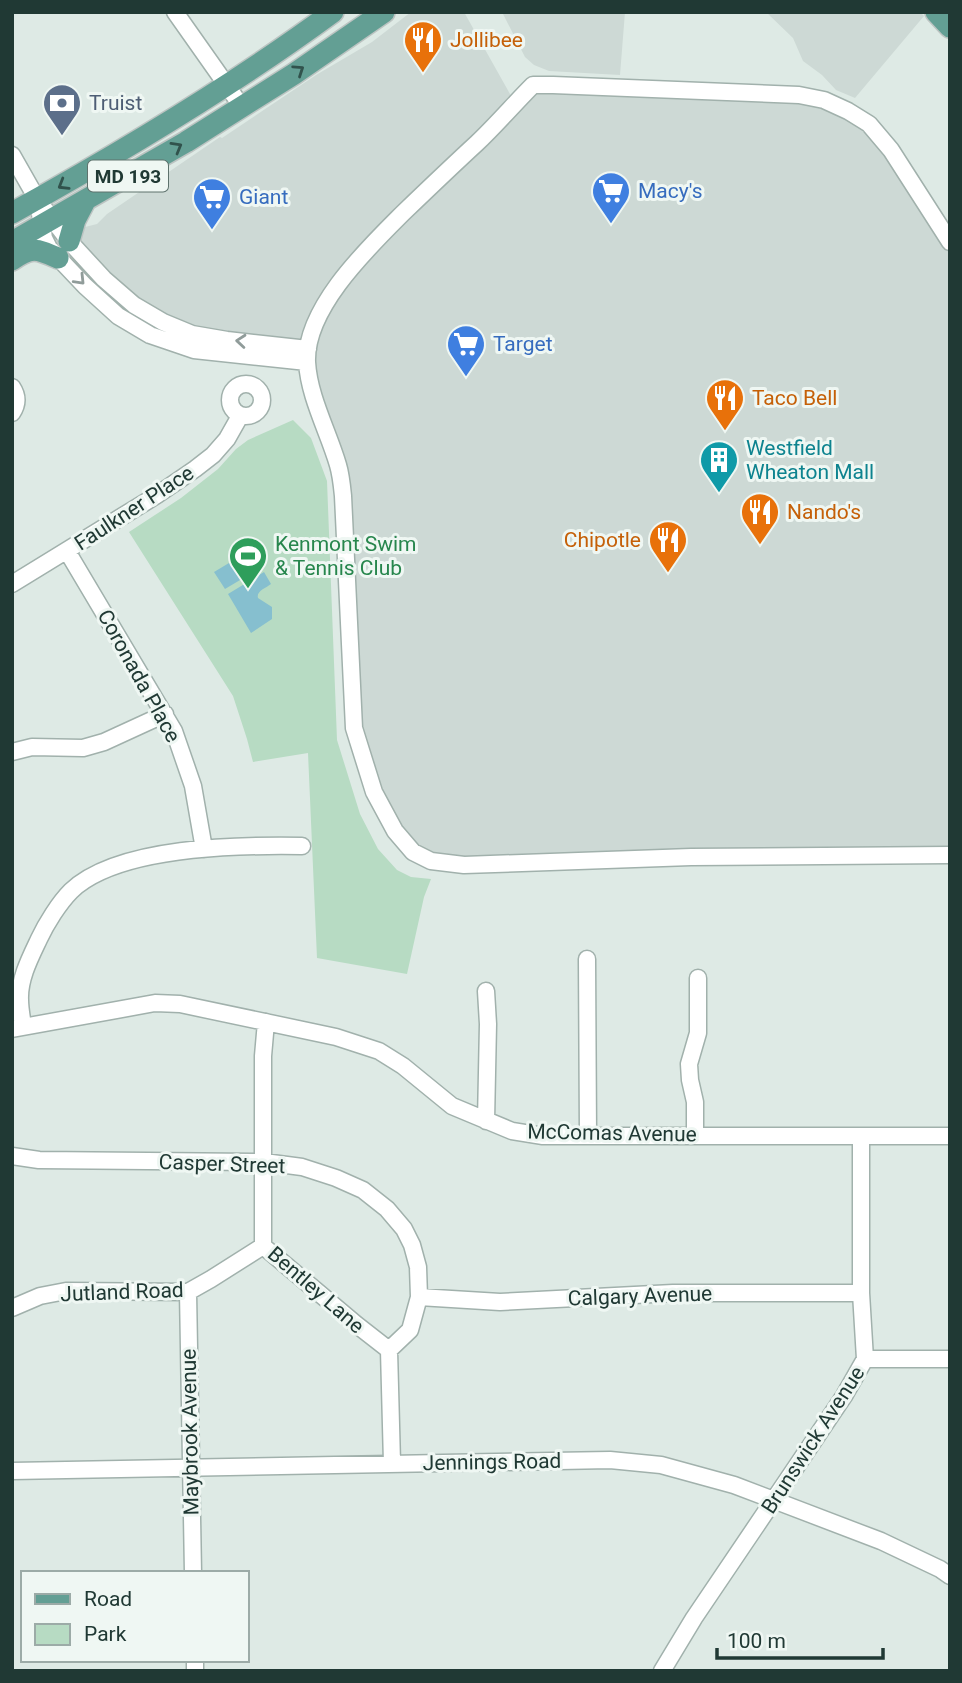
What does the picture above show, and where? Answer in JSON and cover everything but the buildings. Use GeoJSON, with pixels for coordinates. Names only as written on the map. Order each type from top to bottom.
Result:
{"type":"FeatureCollection","features":[{"type":"Feature","properties":{"kind":"main road","name":"MD 193"},"geometry":{"type":"LineString","coordinates":[[12,214],[226,86],[333,12]]}},
{"type":"Feature","properties":{"kind":"main road","name":"MD 193"},"geometry":{"type":"LineString","coordinates":[[12,243],[186,142],[384,12]]}},
{"type":"Feature","properties":{"kind":"main road"},"geometry":{"type":"LineString","coordinates":[[936,12],[950,27]]}},
{"type":"Feature","properties":{"kind":"main road"},"geometry":{"type":"LineString","coordinates":[[12,260],[37,249],[64,249],[85,201]]}},
{"type":"Feature","properties":{"kind":"street"},"geometry":{"type":"LineString","coordinates":[[175,12],[242,107]]}},
{"type":"Feature","properties":{"kind":"street"},"geometry":{"type":"LineString","coordinates":[[948,236],[891,149],[869,124],[824,100],[799,95],[533,85],[360,257],[334,289],[317,321],[308,356],[310,380],[339,467],[343,496],[354,728],[374,792],[395,831],[413,852],[431,861],[464,865],[691,857],[950,856]]}},
{"type":"Feature","properties":{"kind":"street"},"geometry":{"type":"LineString","coordinates":[[12,155],[48,222],[44,238],[49,248],[64,249],[85,286],[118,316],[150,335],[194,350],[308,356]]}},
{"type":"Feature","properties":{"kind":"street"},"geometry":{"type":"LineString","coordinates":[[12,387],[17,398],[12,413]]}},
{"type":"Feature","properties":{"kind":"street","name":"Faulkner Place"},"geometry":{"type":"LineString","coordinates":[[12,584],[157,495],[213,455],[227,439],[240,416]]}},
{"type":"Feature","properties":{"kind":"street","name":"Coronada Place"},"geometry":{"type":"LineString","coordinates":[[67,551],[174,731],[193,786],[204,849]]}},
{"type":"Feature","properties":{"kind":"street"},"geometry":{"type":"LineString","coordinates":[[12,752],[32,747],[83,748],[104,742],[164,714]]}},
{"type":"Feature","properties":{"kind":"street"},"geometry":{"type":"LineString","coordinates":[[18,1027],[20,998],[27,964],[46,925],[72,891],[98,873],[136,859],[204,849],[257,845],[302,846]]}},
{"type":"Feature","properties":{"kind":"street"},"geometry":{"type":"LineString","coordinates":[[587,959],[588,1135]]}},
{"type":"Feature","properties":{"kind":"street"},"geometry":{"type":"LineString","coordinates":[[695,1135],[695,1102],[689,1064],[697,1042],[698,978]]}},
{"type":"Feature","properties":{"kind":"street"},"geometry":{"type":"LineString","coordinates":[[486,991],[486,1121]]}},
{"type":"Feature","properties":{"kind":"street","name":"McComas Avenue"},"geometry":{"type":"LineString","coordinates":[[18,1027],[155,1003],[180,1004],[336,1037],[379,1051],[403,1066],[452,1106],[512,1130],[544,1136],[950,1136]]}},
{"type":"Feature","properties":{"kind":"street","name":"Bentley Lane"},"geometry":{"type":"LineString","coordinates":[[266,1022],[263,1056],[263,1246],[389,1350]]}},
{"type":"Feature","properties":{"kind":"street","name":"Brunswick Avenue"},"geometry":{"type":"LineString","coordinates":[[662,1671],[694,1618],[844,1396],[865,1359],[861,1293],[861,1137]]}},
{"type":"Feature","properties":{"kind":"street","name":"Casper Street"},"geometry":{"type":"LineString","coordinates":[[12,1156],[39,1160],[264,1162],[302,1167],[363,1190],[387,1209],[404,1229],[418,1267],[419,1297],[410,1329],[389,1350]]}},
{"type":"Feature","properties":{"kind":"street","name":"Jutland Road"},"geometry":{"type":"LineString","coordinates":[[12,1308],[40,1296],[66,1291],[188,1292],[263,1246]]}},
{"type":"Feature","properties":{"kind":"street","name":"Maybrook Avenue"},"geometry":{"type":"LineString","coordinates":[[188,1292],[193,1571]]}},
{"type":"Feature","properties":{"kind":"street","name":"Calgary Avenue"},"geometry":{"type":"LineString","coordinates":[[419,1297],[500,1302],[673,1293],[861,1293]]}},
{"type":"Feature","properties":{"kind":"street"},"geometry":{"type":"LineString","coordinates":[[389,1350],[392,1463]]}},
{"type":"Feature","properties":{"kind":"street"},"geometry":{"type":"LineString","coordinates":[[865,1359],[950,1359]]}},
{"type":"Feature","properties":{"kind":"street","name":"Jennings Road"},"geometry":{"type":"LineString","coordinates":[[12,1472],[610,1460],[661,1465],[734,1485],[881,1541],[950,1576]]}},
{"type":"Feature","properties":{"kind":"shaded area"},"geometry":{"type":"Polygon","coordinates":[[[411,12],[464,12],[515,103],[533,85],[799,95],[853,108],[950,242],[950,855],[431,861],[395,831],[354,728],[343,496],[307,363],[150,335],[44,238],[67,225],[81,228],[97,224],[107,214],[220,137],[372,42],[411,12]]]}},
{"type":"Feature","properties":{"kind":"shaded area"},"geometry":{"type":"Polygon","coordinates":[[[502,12],[625,12],[620,75],[549,71],[534,65],[525,57],[502,12]]]}},
{"type":"Feature","properties":{"kind":"shaded area"},"geometry":{"type":"Polygon","coordinates":[[[766,12],[920,12],[924,16],[855,98],[836,90],[803,61],[793,38],[766,12]]]}},
{"type":"Feature","properties":{"kind":"green space","name":"Kenmont Swim & Tennis Club"},"geometry":{"type":"Polygon","coordinates":[[[293,420],[311,438],[327,481],[337,740],[360,814],[378,849],[397,870],[411,877],[431,879],[424,897],[407,974],[317,958],[308,753],[253,762],[233,696],[129,532],[181,498],[218,469],[248,440],[293,420]]]}},
{"type":"Feature","properties":{"kind":"water"},"geometry":{"type":"Polygon","coordinates":[[[249,551],[260,568],[225,589],[214,572],[249,551]]]}},
{"type":"Feature","properties":{"kind":"water"},"geometry":{"type":"Polygon","coordinates":[[[264,572],[271,584],[260,592],[258,598],[272,607],[272,619],[251,633],[228,594],[264,572]]]}},
{"type":"Feature","properties":{"kind":"place","name":"Jollibee"},"geometry":{"type":"Point","coordinates":[423,74]}},
{"type":"Feature","properties":{"kind":"place","name":"Truist"},"geometry":{"type":"Point","coordinates":[62,137]}},
{"type":"Feature","properties":{"kind":"place","name":"Macy's"},"geometry":{"type":"Point","coordinates":[611,225]}},
{"type":"Feature","properties":{"kind":"place","name":"Giant"},"geometry":{"type":"Point","coordinates":[212,231]}},
{"type":"Feature","properties":{"kind":"place","name":"Target"},"geometry":{"type":"Point","coordinates":[466,378]}},
{"type":"Feature","properties":{"kind":"place","name":"Taco Bell"},"geometry":{"type":"Point","coordinates":[725,432]}},
{"type":"Feature","properties":{"kind":"place","name":"Westfield Wheaton Mall"},"geometry":{"type":"Point","coordinates":[719,494]}},
{"type":"Feature","properties":{"kind":"place","name":"Nando's"},"geometry":{"type":"Point","coordinates":[760,546]}},
{"type":"Feature","properties":{"kind":"place","name":"Chipotle"},"geometry":{"type":"Point","coordinates":[668,574]}},
{"type":"Feature","properties":{"kind":"place","name":"Kenmont Swim & Tennis Club"},"geometry":{"type":"Point","coordinates":[248,590]}}]}
